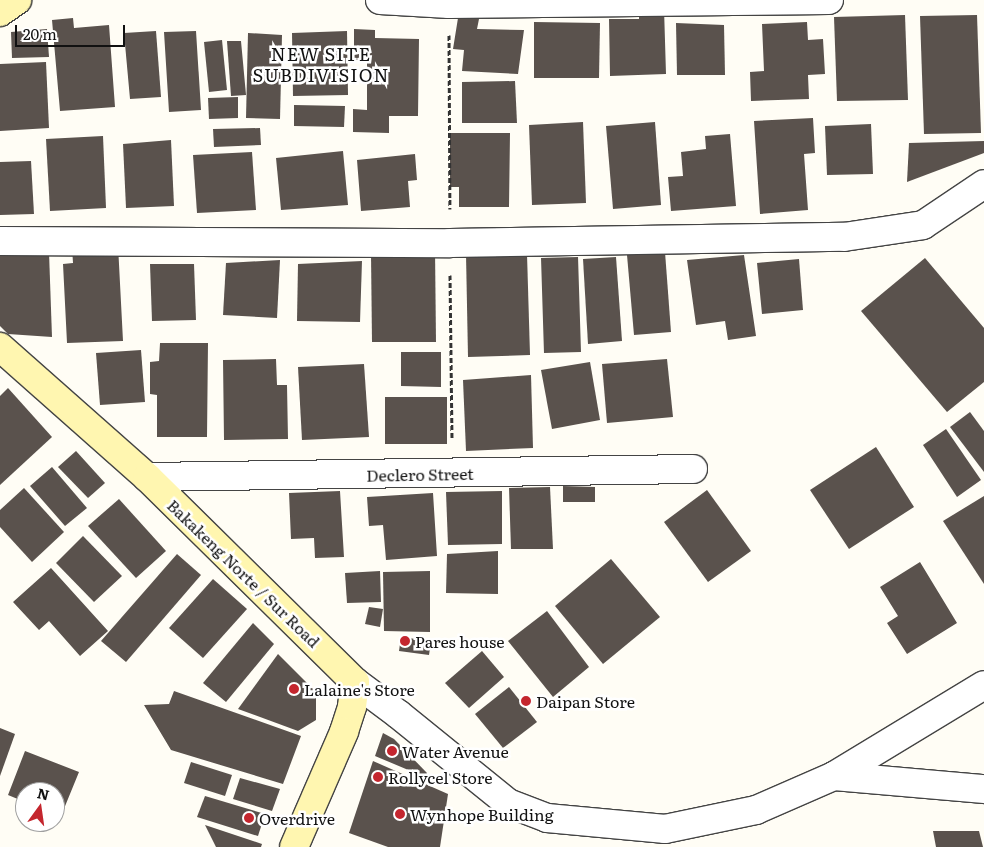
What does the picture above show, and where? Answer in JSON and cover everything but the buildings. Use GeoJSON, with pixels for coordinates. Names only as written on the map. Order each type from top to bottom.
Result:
{"type":"FeatureCollection","features":[{"type":"Feature","properties":{"kind":"main road"},"geometry":{"type":"LineString","coordinates":[[0,12],[16,0]]}},
{"type":"Feature","properties":{"kind":"main road","name":"Bakakeng Norte / Sur Road"},"geometry":{"type":"LineString","coordinates":[[0,347],[146,478],[355,682]]}},
{"type":"Feature","properties":{"kind":"main road"},"geometry":{"type":"LineString","coordinates":[[294,847],[344,732],[352,707],[355,682]]}},
{"type":"Feature","properties":{"kind":"street"},"geometry":{"type":"LineString","coordinates":[[380,0],[449,4],[829,0]]}},
{"type":"Feature","properties":{"kind":"street"},"geometry":{"type":"LineString","coordinates":[[0,241],[450,243],[844,237],[923,225],[984,184]]}},
{"type":"Feature","properties":{"kind":"street","name":"Declero Street"},"geometry":{"type":"LineString","coordinates":[[146,478],[693,470]]}},
{"type":"Feature","properties":{"kind":"street"},"geometry":{"type":"LineString","coordinates":[[355,682],[398,714],[508,804],[547,818],[665,829],[756,810],[834,776],[984,685]]}},
{"type":"Feature","properties":{"kind":"street"},"geometry":{"type":"LineString","coordinates":[[834,776],[984,789]]}},
{"type":"Feature","properties":{"kind":"place","name":"Pares house"},"geometry":{"type":"Point","coordinates":[405,641]}},
{"type":"Feature","properties":{"kind":"place","name":"Lalaine's Store"},"geometry":{"type":"Point","coordinates":[294,689]}},
{"type":"Feature","properties":{"kind":"place","name":"Daipan Store"},"geometry":{"type":"Point","coordinates":[526,701]}},
{"type":"Feature","properties":{"kind":"place","name":"Water Avenue"},"geometry":{"type":"Point","coordinates":[392,751]}},
{"type":"Feature","properties":{"kind":"place","name":"Rollycel Store"},"geometry":{"type":"Point","coordinates":[378,777]}},
{"type":"Feature","properties":{"kind":"place","name":"Wynhope Building"},"geometry":{"type":"Point","coordinates":[400,814]}},
{"type":"Feature","properties":{"kind":"place","name":"Overdrive"},"geometry":{"type":"Point","coordinates":[249,818]}},
{"type":"Feature","properties":{"kind":"district","name":"NEW SITE SUBDIVISION"},"geometry":{"type":"Point","coordinates":[321,65]}}]}
